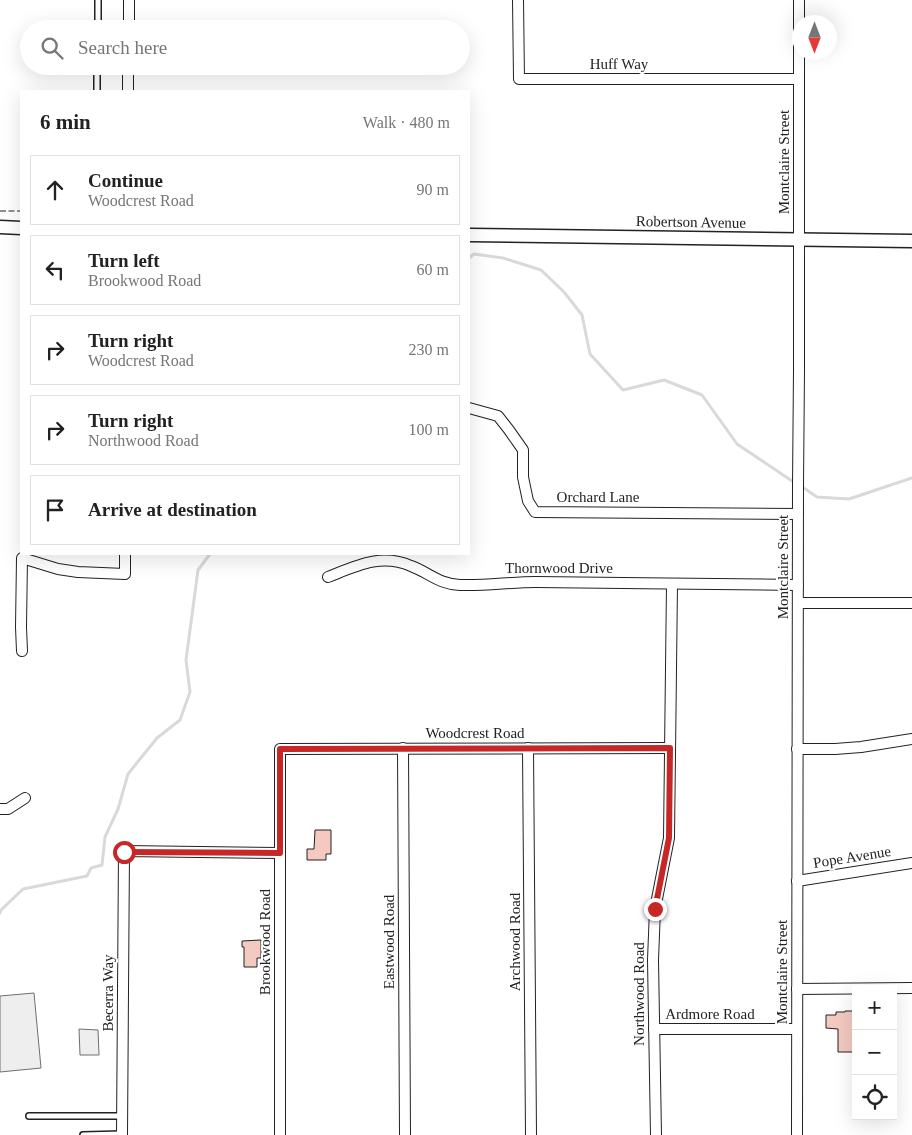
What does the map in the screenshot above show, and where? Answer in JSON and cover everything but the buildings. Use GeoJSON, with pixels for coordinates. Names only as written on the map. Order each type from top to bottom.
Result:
{"type":"FeatureCollection","features":[{"type":"Feature","properties":{"kind":"street"},"geometry":{"type":"LineString","coordinates":[[128,20],[129,0]]}},
{"type":"Feature","properties":{"kind":"street","name":"Huff Way"},"geometry":{"type":"LineString","coordinates":[[518,0],[519,79],[799,79]]}},
{"type":"Feature","properties":{"kind":"street","name":"Montclaire Street"},"geometry":{"type":"LineString","coordinates":[[797,1135],[799,0]]}},
{"type":"Feature","properties":{"kind":"street"},"geometry":{"type":"LineString","coordinates":[[128,75],[128,90]]}},
{"type":"Feature","properties":{"kind":"street"},"geometry":{"type":"LineString","coordinates":[[0,227],[20,228]]}},
{"type":"Feature","properties":{"kind":"street","name":"Robertson Avenue"},"geometry":{"type":"LineString","coordinates":[[470,235],[912,242]]}},
{"type":"Feature","properties":{"kind":"street","name":"Orchard Lane"},"geometry":{"type":"LineString","coordinates":[[470,408],[498,416],[523,450],[524,477],[528,501],[535,512],[798,514]]}},
{"type":"Feature","properties":{"kind":"street"},"geometry":{"type":"LineString","coordinates":[[22,651],[22,558],[58,569],[78,572],[125,574],[125,555]]}},
{"type":"Feature","properties":{"kind":"street","name":"Thornwood Drive"},"geometry":{"type":"LineString","coordinates":[[328,578],[362,564],[379,560],[396,561],[412,566],[442,582],[459,585],[531,582],[798,585]]}},
{"type":"Feature","properties":{"kind":"street","name":"Northwood Road"},"geometry":{"type":"LineString","coordinates":[[656,1135],[653,960],[655,909],[669,838],[672,584]]}},
{"type":"Feature","properties":{"kind":"street"},"geometry":{"type":"LineString","coordinates":[[798,603],[912,603]]}},
{"type":"Feature","properties":{"kind":"street"},"geometry":{"type":"LineString","coordinates":[[797,749],[861,747],[912,738]]}},
{"type":"Feature","properties":{"kind":"street","name":"Eastwood Road"},"geometry":{"type":"LineString","coordinates":[[403,748],[405,1135]]}},
{"type":"Feature","properties":{"kind":"street","name":"Archwood Road"},"geometry":{"type":"LineString","coordinates":[[528,748],[531,1135]]}},
{"type":"Feature","properties":{"kind":"street","name":"Woodcrest Road"},"geometry":{"type":"LineString","coordinates":[[280,749],[670,748]]}},
{"type":"Feature","properties":{"kind":"street","name":"Brookwood Road"},"geometry":{"type":"LineString","coordinates":[[280,749],[280,1135]]}},
{"type":"Feature","properties":{"kind":"street"},"geometry":{"type":"LineString","coordinates":[[0,810],[8,809],[25,798]]}},
{"type":"Feature","properties":{"kind":"street","name":"Becerra Way"},"geometry":{"type":"LineString","coordinates":[[122,1134],[124,852],[280,853]]}},
{"type":"Feature","properties":{"kind":"street","name":"Pope Avenue"},"geometry":{"type":"LineString","coordinates":[[797,881],[912,863]]}},
{"type":"Feature","properties":{"kind":"street"},"geometry":{"type":"LineString","coordinates":[[797,989],[912,988]]}},
{"type":"Feature","properties":{"kind":"street","name":"Ardmore Road"},"geometry":{"type":"LineString","coordinates":[[654,1029],[797,1029]]}},
{"type":"Feature","properties":{"kind":"lane"},"geometry":{"type":"LineString","coordinates":[[98,0],[98,20]]}},
{"type":"Feature","properties":{"kind":"lane"},"geometry":{"type":"LineString","coordinates":[[97,75],[97,90]]}},
{"type":"Feature","properties":{"kind":"lane"},"geometry":{"type":"LineString","coordinates":[[29,1116],[122,1116]]}},
{"type":"Feature","properties":{"kind":"lane"},"geometry":{"type":"LineString","coordinates":[[83,1135],[122,1134]]}},
{"type":"Feature","properties":{"kind":"shaded area"},"geometry":{"type":"Polygon","coordinates":[[[34,993],[41,1068],[0,1072],[0,996],[34,993]]]}},
{"type":"Feature","properties":{"kind":"shaded area"},"geometry":{"type":"Polygon","coordinates":[[[79,1029],[98,1030],[99,1055],[80,1055],[79,1029]]]}},
{"type":"Feature","properties":{"kind":"waterway"},"geometry":{"type":"LineString","coordinates":[[470,257],[474,254],[503,258],[541,270],[564,292],[582,315],[590,354],[623,390],[664,380],[702,395],[737,444],[795,483]]}},
{"type":"Feature","properties":{"kind":"waterway"},"geometry":{"type":"LineString","coordinates":[[801,486],[817,497],[849,499],[912,478]]}},
{"type":"Feature","properties":{"kind":"waterway"},"geometry":{"type":"LineString","coordinates":[[0,913],[23,889],[87,876],[91,868],[102,865],[105,837],[118,809],[128,774],[157,738],[180,720],[190,692],[186,660],[198,570],[209,555]]}},
{"type":"Feature","properties":{"kind":"fence"},"geometry":{"type":"LineString","coordinates":[[0,211],[20,211]]}},
{"type":"Feature","properties":{"kind":"route"},"geometry":{"type":"LineString","coordinates":[[124,852],[280,853],[280,749],[670,748],[669,838],[655,909]]}}]}
